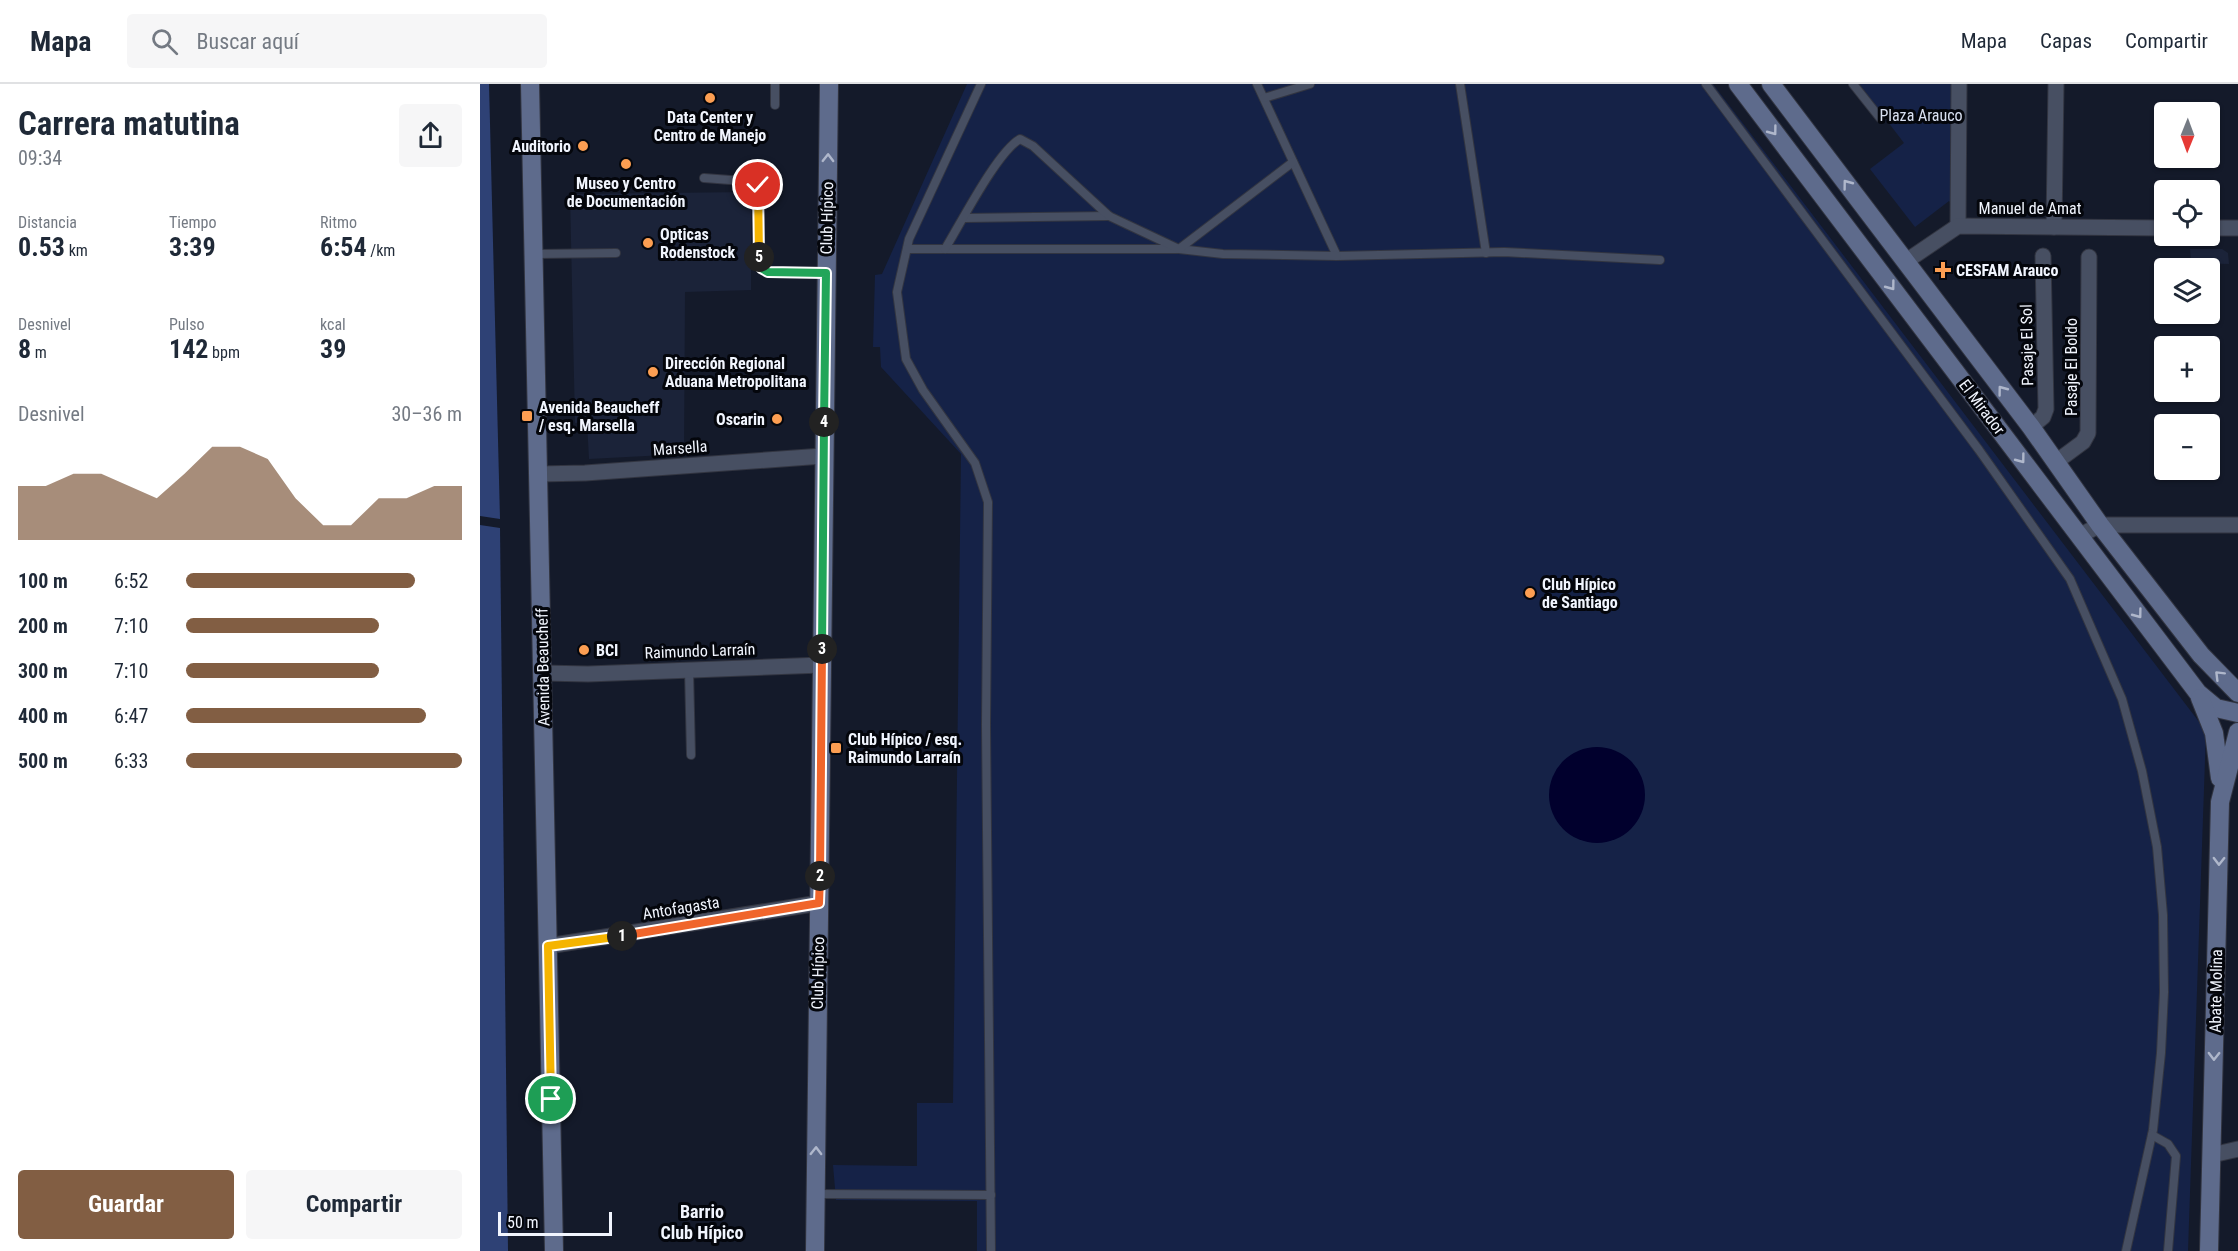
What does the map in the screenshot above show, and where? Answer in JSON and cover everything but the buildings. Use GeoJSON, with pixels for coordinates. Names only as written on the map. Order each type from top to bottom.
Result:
{"type":"FeatureCollection","features":[{"type":"Feature","properties":{"kind":"main road","name":"Avenida Beaucheff"},"geometry":{"type":"LineString","coordinates":[[530,84],[554,1251]]}},
{"type":"Feature","properties":{"kind":"main road","name":"Club Hípico"},"geometry":{"type":"LineString","coordinates":[[815,1251],[829,84]]}},
{"type":"Feature","properties":{"kind":"main road","name":"El Mirador"},"geometry":{"type":"LineString","coordinates":[[1738,84],[2198,693],[2216,708],[2238,712]]}},
{"type":"Feature","properties":{"kind":"main road","name":"El Mirador"},"geometry":{"type":"LineString","coordinates":[[1771,84],[2031,427],[2100,525],[2201,656],[2238,693]]}},
{"type":"Feature","properties":{"kind":"main road"},"geometry":{"type":"LineString","coordinates":[[1851,233],[1872,218]]}},
{"type":"Feature","properties":{"kind":"main road"},"geometry":{"type":"LineString","coordinates":[[2198,693],[2217,747],[2220,802]]}},
{"type":"Feature","properties":{"kind":"main road","name":"Abate Molina"},"geometry":{"type":"LineString","coordinates":[[2209,1251],[2220,802],[2238,732]]}},
{"type":"Feature","properties":{"kind":"street"},"geometry":{"type":"LineString","coordinates":[[1958,226],[1959,84]]}},
{"type":"Feature","properties":{"kind":"street"},"geometry":{"type":"LineString","coordinates":[[2054,227],[2056,84]]}},
{"type":"Feature","properties":{"kind":"street","name":"Manuel de Amat"},"geometry":{"type":"LineString","coordinates":[[1905,261],[1958,226],[2154,228]]}},
{"type":"Feature","properties":{"kind":"street"},"geometry":{"type":"LineString","coordinates":[[2220,228],[2238,228]]}},
{"type":"Feature","properties":{"kind":"street","name":"Pasaje El Sol"},"geometry":{"type":"LineString","coordinates":[[2031,427],[2043,417],[2046,409],[2043,256]]}},
{"type":"Feature","properties":{"kind":"street","name":"Pasaje El Boldo"},"geometry":{"type":"LineString","coordinates":[[2056,462],[2083,442],[2088,433],[2089,257]]}},
{"type":"Feature","properties":{"kind":"street","name":"Marsella"},"geometry":{"type":"LineString","coordinates":[[539,474],[585,473],[823,456]]}},
{"type":"Feature","properties":{"kind":"street"},"geometry":{"type":"LineString","coordinates":[[2079,536],[2100,525],[2238,525]]}},
{"type":"Feature","properties":{"kind":"street","name":"Raimundo Larraín"},"geometry":{"type":"LineString","coordinates":[[543,673],[822,665]]}},
{"type":"Feature","properties":{"kind":"street","name":"Antofagasta"},"geometry":{"type":"LineString","coordinates":[[548,946],[819,903]]}},
{"type":"Feature","properties":{"kind":"street"},"geometry":{"type":"LineString","coordinates":[[2211,1155],[2238,1149]]}},
{"type":"Feature","properties":{"kind":"lane"},"geometry":{"type":"LineString","coordinates":[[775,84],[775,105]]}},
{"type":"Feature","properties":{"kind":"lane"},"geometry":{"type":"LineString","coordinates":[[981,84],[909,239],[897,292],[906,359],[923,390],[975,463],[988,502],[986,725],[991,1251]]}},
{"type":"Feature","properties":{"kind":"lane"},"geometry":{"type":"LineString","coordinates":[[1257,84],[1337,256]]}},
{"type":"Feature","properties":{"kind":"lane"},"geometry":{"type":"LineString","coordinates":[[1264,99],[1310,84]]}},
{"type":"Feature","properties":{"kind":"lane"},"geometry":{"type":"LineString","coordinates":[[1460,84],[1486,253]]}},
{"type":"Feature","properties":{"kind":"lane"},"geometry":{"type":"LineString","coordinates":[[1706,84],[1972,440],[2070,579],[2122,699],[2142,771],[2157,847],[2164,992],[2161,1053],[2152,1135],[2126,1251]]}},
{"type":"Feature","properties":{"kind":"lane"},"geometry":{"type":"LineString","coordinates":[[1853,84],[1880,118]]}},
{"type":"Feature","properties":{"kind":"lane"},"geometry":{"type":"LineString","coordinates":[[945,249],[1000,159],[1011,144],[1020,139],[1033,146],[1109,216],[1179,249]]}},
{"type":"Feature","properties":{"kind":"lane"},"geometry":{"type":"LineString","coordinates":[[1179,249],[1293,162]]}},
{"type":"Feature","properties":{"kind":"lane"},"geometry":{"type":"LineString","coordinates":[[704,178],[756,182],[758,185],[761,268],[768,272],[826,273]]}},
{"type":"Feature","properties":{"kind":"lane"},"geometry":{"type":"LineString","coordinates":[[964,218],[1109,216]]}},
{"type":"Feature","properties":{"kind":"lane"},"geometry":{"type":"LineString","coordinates":[[907,249],[1179,249],[1223,254],[1337,256],[1486,253],[1660,260]]}},
{"type":"Feature","properties":{"kind":"lane"},"geometry":{"type":"LineString","coordinates":[[533,254],[616,253]]}},
{"type":"Feature","properties":{"kind":"lane"},"geometry":{"type":"LineString","coordinates":[[689,670],[691,755]]}},
{"type":"Feature","properties":{"kind":"lane"},"geometry":{"type":"LineString","coordinates":[[2152,1135],[2168,1144],[2176,1156],[2168,1251]]}},
{"type":"Feature","properties":{"kind":"lane"},"geometry":{"type":"LineString","coordinates":[[815,1194],[991,1195]]}},
{"type":"Feature","properties":{"kind":"shaded area"},"geometry":{"type":"Polygon","coordinates":[[[480,84],[489,84],[500,519],[480,516],[480,84]]]}},
{"type":"Feature","properties":{"kind":"shaded area"},"geometry":{"type":"Polygon","coordinates":[[[751,192],[751,290],[685,292],[684,454],[589,459],[587,422],[575,423],[570,194],[751,192]]]}},
{"type":"Feature","properties":{"kind":"shaded area"},"geometry":{"type":"Polygon","coordinates":[[[2190,249],[2222,249],[2228,253],[2229,264],[2220,264],[2220,258],[2191,258],[2190,249]]]}},
{"type":"Feature","properties":{"kind":"shaded area"},"geometry":{"type":"Polygon","coordinates":[[[480,525],[500,528],[508,1251],[480,1251],[480,525]]]}},
{"type":"Feature","properties":{"kind":"shaded area"},"geometry":{"type":"Polygon","coordinates":[[[1597,747],[1616,750],[1631,761],[1642,776],[1645,795],[1642,814],[1631,829],[1616,840],[1597,843],[1578,840],[1563,829],[1552,814],[1549,795],[1552,776],[1563,761],[1578,750],[1597,747]]]}},
{"type":"Feature","properties":{"kind":"green space","name":"Club Hípico de Santiago"},"geometry":{"type":"Polygon","coordinates":[[[967,84],[1713,84],[2206,731],[2188,1251],[977,1251],[977,1201],[836,1200],[833,1165],[917,1166],[917,1103],[953,1103],[961,454],[881,367],[880,347],[873,347],[875,275],[882,274],[967,84]]]}},
{"type":"Feature","properties":{"kind":"green space","name":"Plaza Arauco"},"geometry":{"type":"Polygon","coordinates":[[[1859,84],[1951,84],[1951,203],[1949,201],[1915,227],[1870,169],[1904,143],[1859,84]]]}},
{"type":"Feature","properties":{"kind":"place","name":"Data Center y Centro de Manejo"},"geometry":{"type":"Point","coordinates":[710,98]}},
{"type":"Feature","properties":{"kind":"place","name":"Auditorio"},"geometry":{"type":"Point","coordinates":[583,146]}},
{"type":"Feature","properties":{"kind":"place","name":"Museo y Centro de Documentación"},"geometry":{"type":"Point","coordinates":[626,164]}},
{"type":"Feature","properties":{"kind":"place","name":"Opticas Rodenstock"},"geometry":{"type":"Point","coordinates":[648,243]}},
{"type":"Feature","properties":{"kind":"place","name":"CESFAM Arauco"},"geometry":{"type":"Point","coordinates":[1943,270]}},
{"type":"Feature","properties":{"kind":"place","name":"Dirección Regional Aduana Metropolitana"},"geometry":{"type":"Point","coordinates":[653,372]}},
{"type":"Feature","properties":{"kind":"place","name":"Avenida Beaucheff / esq. Marsella"},"geometry":{"type":"Point","coordinates":[527,416]}},
{"type":"Feature","properties":{"kind":"place","name":"Oscarin"},"geometry":{"type":"Point","coordinates":[777,419]}},
{"type":"Feature","properties":{"kind":"place","name":"Club Hípico de Santiago"},"geometry":{"type":"Point","coordinates":[1530,593]}},
{"type":"Feature","properties":{"kind":"place","name":"BCI"},"geometry":{"type":"Point","coordinates":[584,650]}},
{"type":"Feature","properties":{"kind":"place","name":"Club Hípico / esq. Raimundo Larraín"},"geometry":{"type":"Point","coordinates":[836,748]}},
{"type":"Feature","properties":{"kind":"district","name":"Barrio Club Hípico"},"geometry":{"type":"Point","coordinates":[702,1221]}},
{"type":"Feature","properties":{"kind":"route"},"geometry":{"type":"LineString","coordinates":[[551,1099],[548,946],[819,903],[826,273],[768,272],[761,268],[758,185]]}}]}
